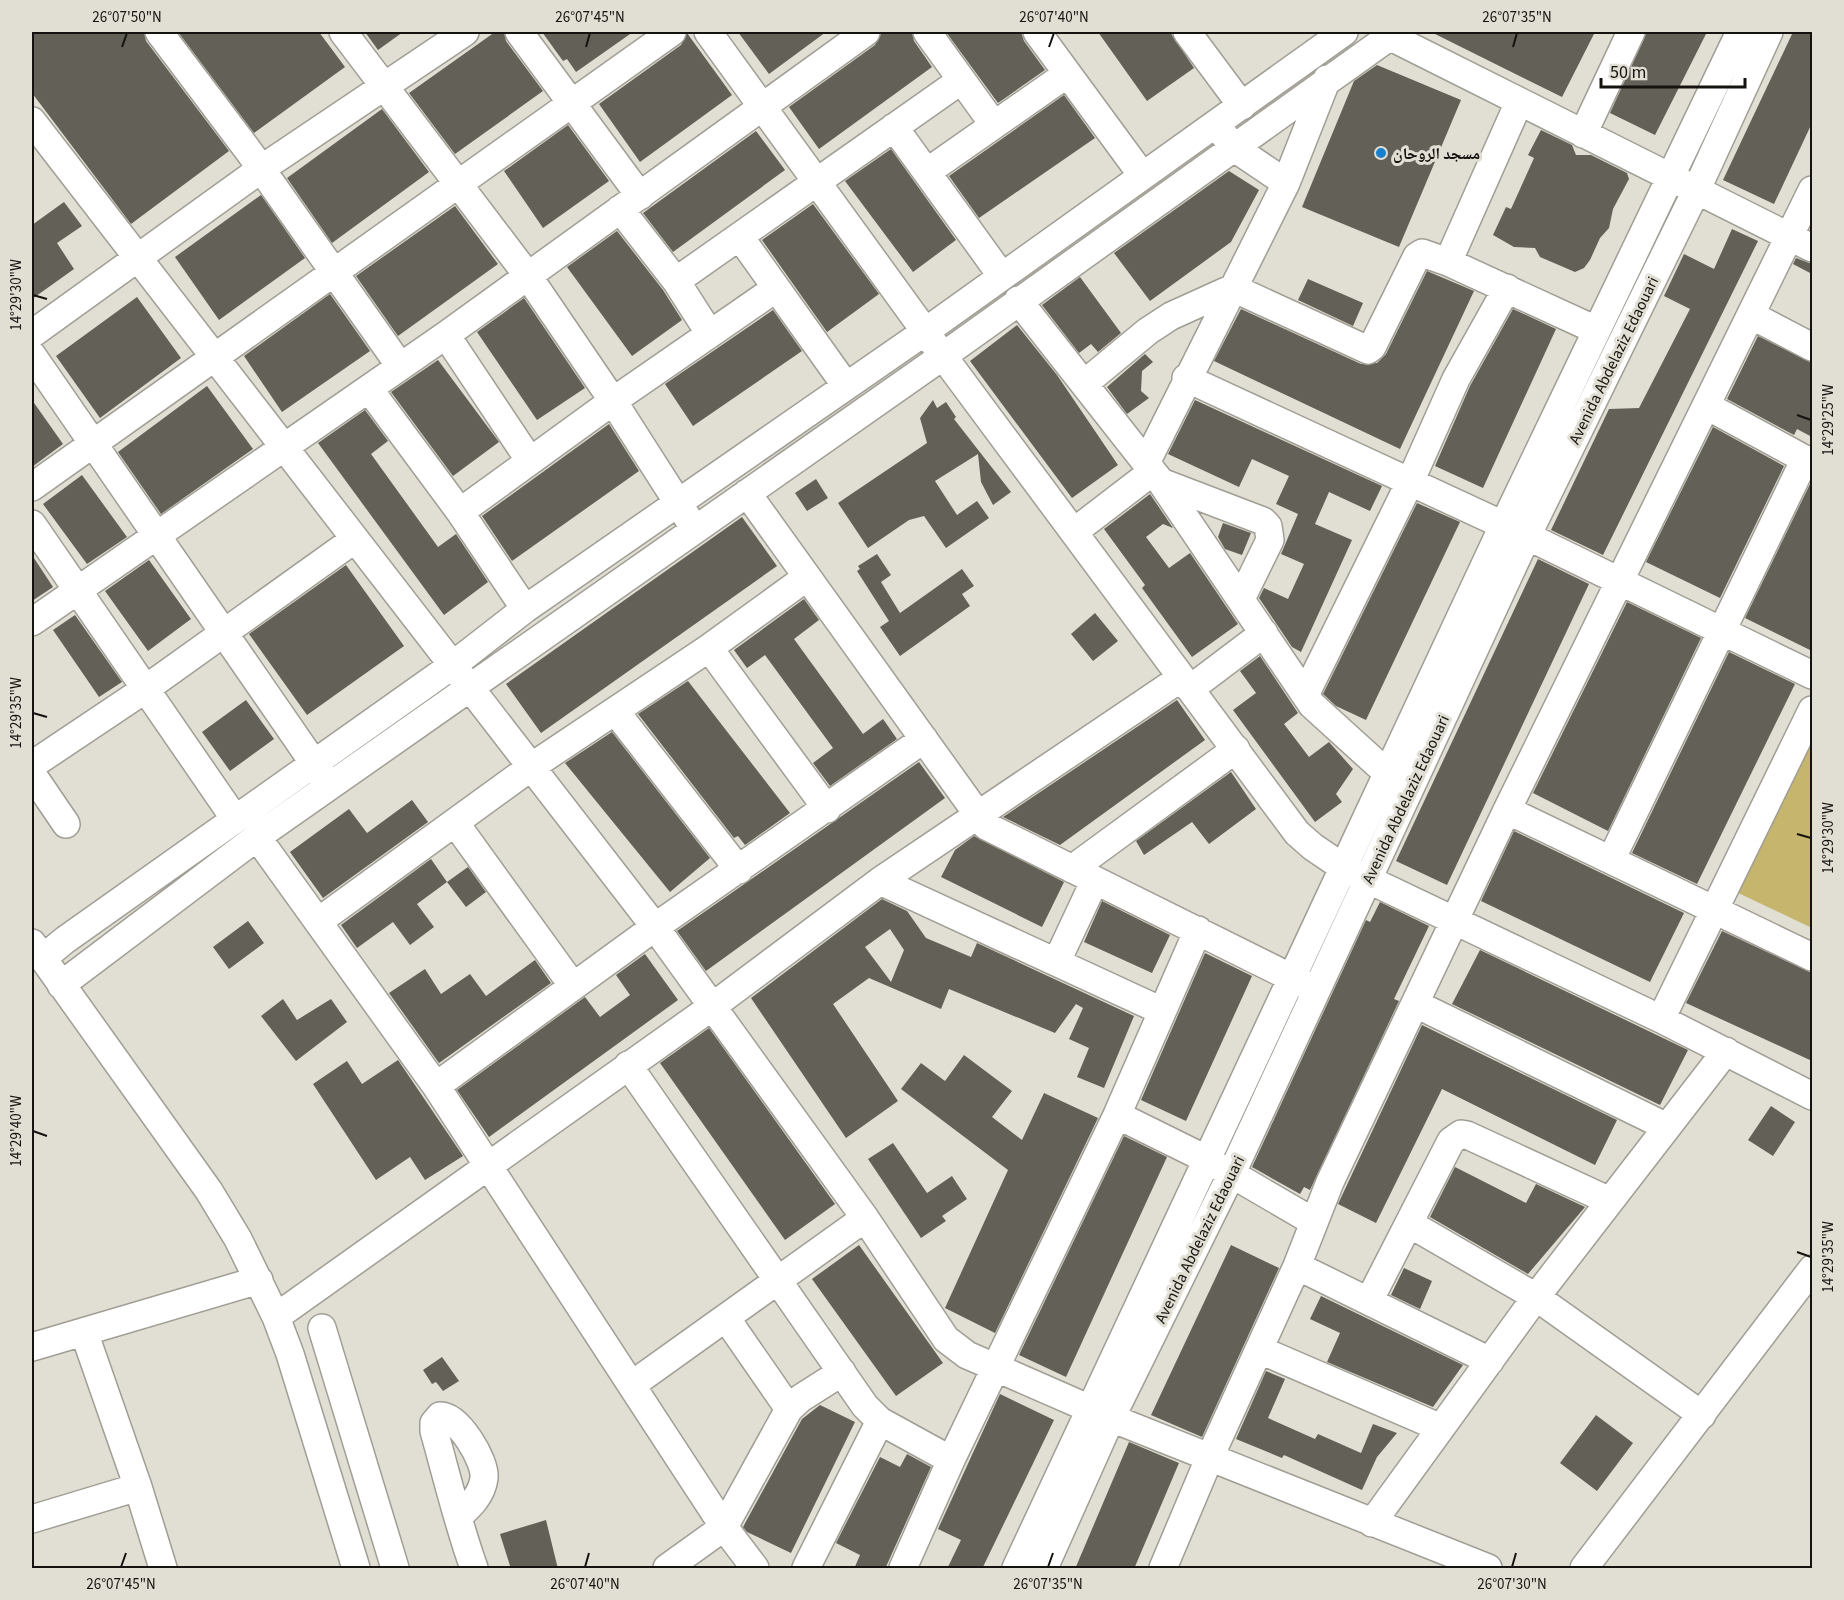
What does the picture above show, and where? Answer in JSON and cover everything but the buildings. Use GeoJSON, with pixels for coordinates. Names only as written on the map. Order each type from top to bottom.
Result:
{"type":"FeatureCollection","features":[{"type":"Feature","properties":{"kind":"street"},"geometry":{"type":"LineString","coordinates":[[159,32],[261,169],[400,366]]}},
{"type":"Feature","properties":{"kind":"street"},"geometry":{"type":"LineString","coordinates":[[343,32],[528,276],[613,401],[695,528]]}},
{"type":"Feature","properties":{"kind":"street"},"geometry":{"type":"LineString","coordinates":[[32,333],[261,169],[465,32]]}},
{"type":"Feature","properties":{"kind":"street"},"geometry":{"type":"LineString","coordinates":[[519,32],[571,103],[676,281],[710,334]]}},
{"type":"Feature","properties":{"kind":"street"},"geometry":{"type":"LineString","coordinates":[[32,487],[672,32]]}},
{"type":"Feature","properties":{"kind":"street"},"geometry":{"type":"LineString","coordinates":[[708,32],[765,107],[816,182],[927,331],[943,356],[1297,833],[1313,848],[1344,868],[1661,1019],[1812,1096]]}},
{"type":"Feature","properties":{"kind":"street"},"geometry":{"type":"LineString","coordinates":[[32,622],[446,335],[866,32]]}},
{"type":"Feature","properties":{"kind":"street"},"geometry":{"type":"LineString","coordinates":[[927,32],[960,81],[994,125]]}},
{"type":"Feature","properties":{"kind":"street"},"geometry":{"type":"LineString","coordinates":[[1037,32],[1142,175]]}},
{"type":"Feature","properties":{"kind":"street"},"geometry":{"type":"LineString","coordinates":[[1187,32],[1242,106]]}},
{"type":"Feature","properties":{"kind":"street"},"geometry":{"type":"LineString","coordinates":[[356,1569],[298,1379],[276,1317],[259,1280],[209,1191],[37,950],[236,819],[453,665],[525,609],[679,505],[927,331],[1001,275],[1216,125],[1344,32]]}},
{"type":"Feature","properties":{"kind":"street"},"geometry":{"type":"LineString","coordinates":[[1348,32],[1364,54]]}},
{"type":"Feature","properties":{"kind":"street"},"geometry":{"type":"LineString","coordinates":[[1583,134],[1631,32]]}},
{"type":"Feature","properties":{"kind":"street","name":"Avenida Abdelaziz Edaouari"},"geometry":{"type":"LineString","coordinates":[[1044,1569],[1100,1413],[1206,1159],[1305,984],[1368,879],[1515,531],[1596,330],[1740,32]]}},
{"type":"Feature","properties":{"kind":"street","name":"Avenida Abdelaziz Edaouari"},"geometry":{"type":"LineString","coordinates":[[1016,1569],[1231,1175],[1305,984],[1344,868],[1387,773],[1696,190],[1769,32]]}},
{"type":"Feature","properties":{"kind":"street"},"geometry":{"type":"LineString","coordinates":[[61,985],[257,837],[943,356],[1390,33],[1519,102],[1801,243]]}},
{"type":"Feature","properties":{"kind":"street"},"geometry":{"type":"LineString","coordinates":[[927,172],[1067,74]]}},
{"type":"Feature","properties":{"kind":"street"},"geometry":{"type":"LineString","coordinates":[[1075,531],[1153,472],[1186,378],[1286,183],[1327,79]]}},
{"type":"Feature","properties":{"kind":"street"},"geometry":{"type":"LineString","coordinates":[[676,281],[960,81]]}},
{"type":"Feature","properties":{"kind":"street"},"geometry":{"type":"LineString","coordinates":[[1448,262],[1519,102]]}},
{"type":"Feature","properties":{"kind":"street"},"geometry":{"type":"LineString","coordinates":[[32,122],[654,927],[865,1218],[946,1339],[967,1355],[1100,1413],[1209,1459],[1488,1569]]}},
{"type":"Feature","properties":{"kind":"street"},"geometry":{"type":"LineString","coordinates":[[1216,125],[1233,147],[1286,183]]}},
{"type":"Feature","properties":{"kind":"street"},"geometry":{"type":"LineString","coordinates":[[894,127],[1001,275]]}},
{"type":"Feature","properties":{"kind":"street"},"geometry":{"type":"LineString","coordinates":[[1163,1569],[1209,1459],[1297,1266],[1314,1222],[1507,810],[1752,315],[1801,243],[1812,190]]}},
{"type":"Feature","properties":{"kind":"street"},"geometry":{"type":"LineString","coordinates":[[740,237],[846,386]]}},
{"type":"Feature","properties":{"kind":"street"},"geometry":{"type":"LineString","coordinates":[[1085,383],[1148,331],[1171,316],[1233,288],[1368,350],[1419,254],[1425,253],[1596,330]]}},
{"type":"Feature","properties":{"kind":"street"},"geometry":{"type":"LineString","coordinates":[[1306,693],[1410,482],[1456,379],[1507,288]]}},
{"type":"Feature","properties":{"kind":"street"},"geometry":{"type":"LineString","coordinates":[[460,512],[613,401],[775,289]]}},
{"type":"Feature","properties":{"kind":"street"},"geometry":{"type":"LineString","coordinates":[[1018,300],[1153,472],[1320,715],[1387,773]]}},
{"type":"Feature","properties":{"kind":"street"},"geometry":{"type":"LineString","coordinates":[[1752,315],[1812,347]]}},
{"type":"Feature","properties":{"kind":"street"},"geometry":{"type":"LineString","coordinates":[[446,335],[530,461]]}},
{"type":"Feature","properties":{"kind":"street"},"geometry":{"type":"LineString","coordinates":[[32,355],[329,787]]}},
{"type":"Feature","properties":{"kind":"street"},"geometry":{"type":"LineString","coordinates":[[1186,378],[1515,531],[1812,675]]}},
{"type":"Feature","properties":{"kind":"street"},"geometry":{"type":"LineString","coordinates":[[369,389],[460,512],[525,609]]}},
{"type":"Feature","properties":{"kind":"street"},"geometry":{"type":"LineString","coordinates":[[1611,860],[1721,632],[1809,461],[1707,406]]}},
{"type":"Feature","properties":{"kind":"street"},"geometry":{"type":"LineString","coordinates":[[1153,472],[1263,521],[1268,526],[1270,540],[1241,599]]}},
{"type":"Feature","properties":{"kind":"street"},"geometry":{"type":"LineString","coordinates":[[747,493],[976,814],[992,830],[1305,984]]}},
{"type":"Feature","properties":{"kind":"street"},"geometry":{"type":"LineString","coordinates":[[32,524],[144,690],[236,819]]}},
{"type":"Feature","properties":{"kind":"street"},"geometry":{"type":"LineString","coordinates":[[32,765],[144,690],[355,538]]}},
{"type":"Feature","properties":{"kind":"street"},"geometry":{"type":"LineString","coordinates":[[319,921],[456,824],[531,767],[709,648],[807,577]]}},
{"type":"Feature","properties":{"kind":"street"},"geometry":{"type":"LineString","coordinates":[[276,1317],[487,1164],[713,1006],[880,881],[976,814],[1264,633]]}},
{"type":"Feature","properties":{"kind":"street"},"geometry":{"type":"LineString","coordinates":[[709,648],[827,809]]}},
{"type":"Feature","properties":{"kind":"street"},"geometry":{"type":"LineString","coordinates":[[1661,1019],[1812,711]]}},
{"type":"Feature","properties":{"kind":"street"},"geometry":{"type":"LineString","coordinates":[[616,712],[739,870]]}},
{"type":"Feature","properties":{"kind":"street"},"geometry":{"type":"LineString","coordinates":[[436,1086],[654,927],[827,809],[924,739]]}},
{"type":"Feature","properties":{"kind":"street"},"geometry":{"type":"LineString","coordinates":[[1057,961],[1084,875],[1236,749]]}},
{"type":"Feature","properties":{"kind":"street"},"geometry":{"type":"LineString","coordinates":[[32,774],[66,824]]}},
{"type":"Feature","properties":{"kind":"street"},"geometry":{"type":"LineString","coordinates":[[1507,810],[1812,957]]}},
{"type":"Feature","properties":{"kind":"street"},"geometry":{"type":"LineString","coordinates":[[456,824],[573,986]]}},
{"type":"Feature","properties":{"kind":"street"},"geometry":{"type":"LineString","coordinates":[[257,837],[436,1086],[633,1384],[724,1527],[755,1569]]}},
{"type":"Feature","properties":{"kind":"street"},"geometry":{"type":"LineString","coordinates":[[880,881],[1162,1011]]}},
{"type":"Feature","properties":{"kind":"street"},"geometry":{"type":"LineString","coordinates":[[908,1567],[951,1460],[1117,1115],[1198,930]]}},
{"type":"Feature","properties":{"kind":"street"},"geometry":{"type":"LineString","coordinates":[[1416,1004],[1667,1126]]}},
{"type":"Feature","properties":{"kind":"street"},"geometry":{"type":"LineString","coordinates":[[1372,1523],[1536,1297],[1726,1051]]}},
{"type":"Feature","properties":{"kind":"street"},"geometry":{"type":"LineString","coordinates":[[628,1065],[865,1406],[880,1420],[951,1460]]}},
{"type":"Feature","properties":{"kind":"street"},"geometry":{"type":"LineString","coordinates":[[1117,1115],[1206,1159],[1314,1222]]}},
{"type":"Feature","properties":{"kind":"street"},"geometry":{"type":"LineString","coordinates":[[1369,1301],[1451,1142],[1461,1134],[1610,1201]]}},
{"type":"Feature","properties":{"kind":"street"},"geometry":{"type":"LineString","coordinates":[[633,1384],[865,1218]]}},
{"type":"Feature","properties":{"kind":"street"},"geometry":{"type":"LineString","coordinates":[[1410,1224],[1536,1297],[1702,1415]]}},
{"type":"Feature","properties":{"kind":"street"},"geometry":{"type":"LineString","coordinates":[[1297,1266],[1490,1361]]}},
{"type":"Feature","properties":{"kind":"street"},"geometry":{"type":"LineString","coordinates":[[1584,1569],[1812,1269]]}},
{"type":"Feature","properties":{"kind":"street"},"geometry":{"type":"LineString","coordinates":[[32,1347],[259,1280]]}},
{"type":"Feature","properties":{"kind":"street"},"geometry":{"type":"LineString","coordinates":[[726,1318],[789,1409]]}},
{"type":"Feature","properties":{"kind":"street"},"geometry":{"type":"LineString","coordinates":[[322,1328],[395,1569]]}},
{"type":"Feature","properties":{"kind":"street"},"geometry":{"type":"LineString","coordinates":[[84,1332],[138,1487],[163,1569]]}},
{"type":"Feature","properties":{"kind":"street"},"geometry":{"type":"LineString","coordinates":[[1260,1350],[1441,1428]]}},
{"type":"Feature","properties":{"kind":"street"},"geometry":{"type":"LineString","coordinates":[[298,1379],[333,1365]]}},
{"type":"Feature","properties":{"kind":"street"},"geometry":{"type":"LineString","coordinates":[[667,1569],[724,1527],[789,1409],[801,1398],[842,1372]]}},
{"type":"Feature","properties":{"kind":"street"},"geometry":{"type":"LineString","coordinates":[[806,1569],[880,1420]]}},
{"type":"Feature","properties":{"kind":"street"},"geometry":{"type":"LineString","coordinates":[[32,1519],[138,1487]]}},
{"type":"Feature","properties":{"kind":"street"},"geometry":{"type":"LineString","coordinates":[[458,1517],[474,1569]]}},
{"type":"Feature","properties":{"kind":"shaded area"},"geometry":{"type":"Polygon","coordinates":[[[1812,731],[1812,928],[1734,891],[1812,731]]]}},
{"type":"Feature","properties":{"kind":"place","name":"مسجد الروحان"},"geometry":{"type":"Point","coordinates":[1381,153]}}]}
